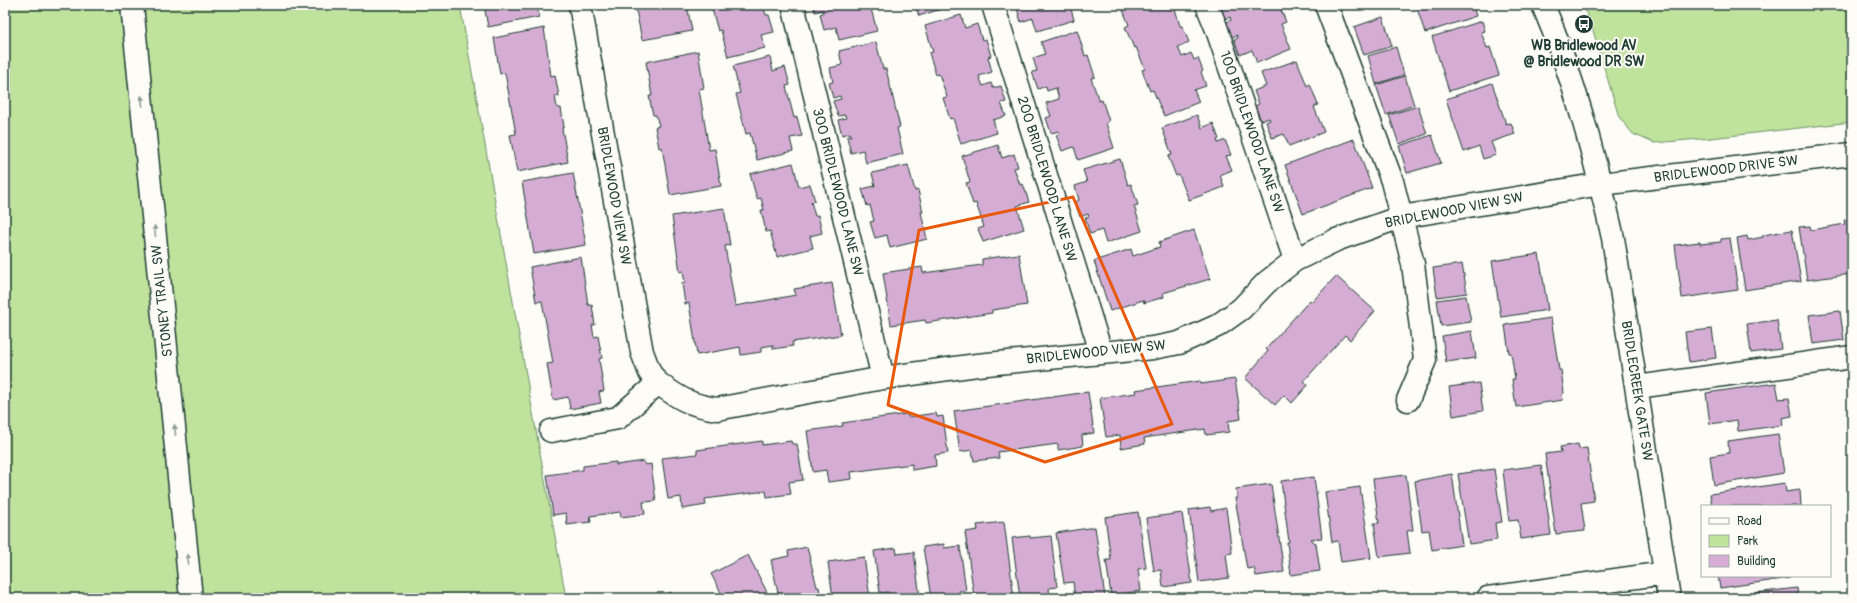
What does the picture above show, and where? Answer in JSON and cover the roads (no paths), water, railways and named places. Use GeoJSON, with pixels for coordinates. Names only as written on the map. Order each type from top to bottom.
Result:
{"type":"FeatureCollection","features":[{"type":"Feature","properties":{"kind":"main road","name":"STONEY TRAIL SW"},"geometry":{"type":"LineString","coordinates":[[132,5],[191,598]]}},
{"type":"Feature","properties":{"kind":"main road","name":"BRIDLEWOOD VIEW SW"},"geometry":{"type":"LineString","coordinates":[[580,5],[642,352],[650,373],[658,383],[675,396],[694,405],[717,409],[883,378],[977,365],[1153,348],[1180,342],[1218,326],[1241,309],[1267,282],[1295,260],[1336,240],[1394,219],[1601,184]]}},
{"type":"Feature","properties":{"kind":"main road","name":"300 BRIDLEWOOD LANE SW"},"geometry":{"type":"LineString","coordinates":[[793,5],[883,378]]}},
{"type":"Feature","properties":{"kind":"main road","name":"200 BRIDLEWOOD LANE SW"},"geometry":{"type":"LineString","coordinates":[[993,5],[1101,352]]}},
{"type":"Feature","properties":{"kind":"main road","name":"100 BRIDLEWOOD LANE SW"},"geometry":{"type":"LineString","coordinates":[[1207,5],[1219,34],[1295,260]]}},
{"type":"Feature","properties":{"kind":"main road"},"geometry":{"type":"LineString","coordinates":[[1326,5],[1392,181],[1394,219],[1413,264],[1426,360],[1408,400]]}},
{"type":"Feature","properties":{"kind":"main road","name":"BRIDLECREEK GATE SW"},"geometry":{"type":"LineString","coordinates":[[1543,5],[1575,89],[1601,184],[1613,238],[1669,598]]}},
{"type":"Feature","properties":{"kind":"main road","name":"BRIDLEWOOD DRIVE SW"},"geometry":{"type":"LineString","coordinates":[[1601,184],[1852,154]]}},
{"type":"Feature","properties":{"kind":"main road"},"geometry":{"type":"LineString","coordinates":[[1637,387],[1852,357]]}},
{"type":"Feature","properties":{"kind":"main road"},"geometry":{"type":"LineString","coordinates":[[551,431],[618,418],[658,383]]}},
{"type":"Feature","properties":{"kind":"main road"},"geometry":{"type":"LineString","coordinates":[[1488,598],[1665,573]]}},
{"type":"Feature","properties":{"kind":"place","name":"WB Bridlewood AV @ Bridlewood DR SW"},"geometry":{"type":"Point","coordinates":[1584,24]}}]}
